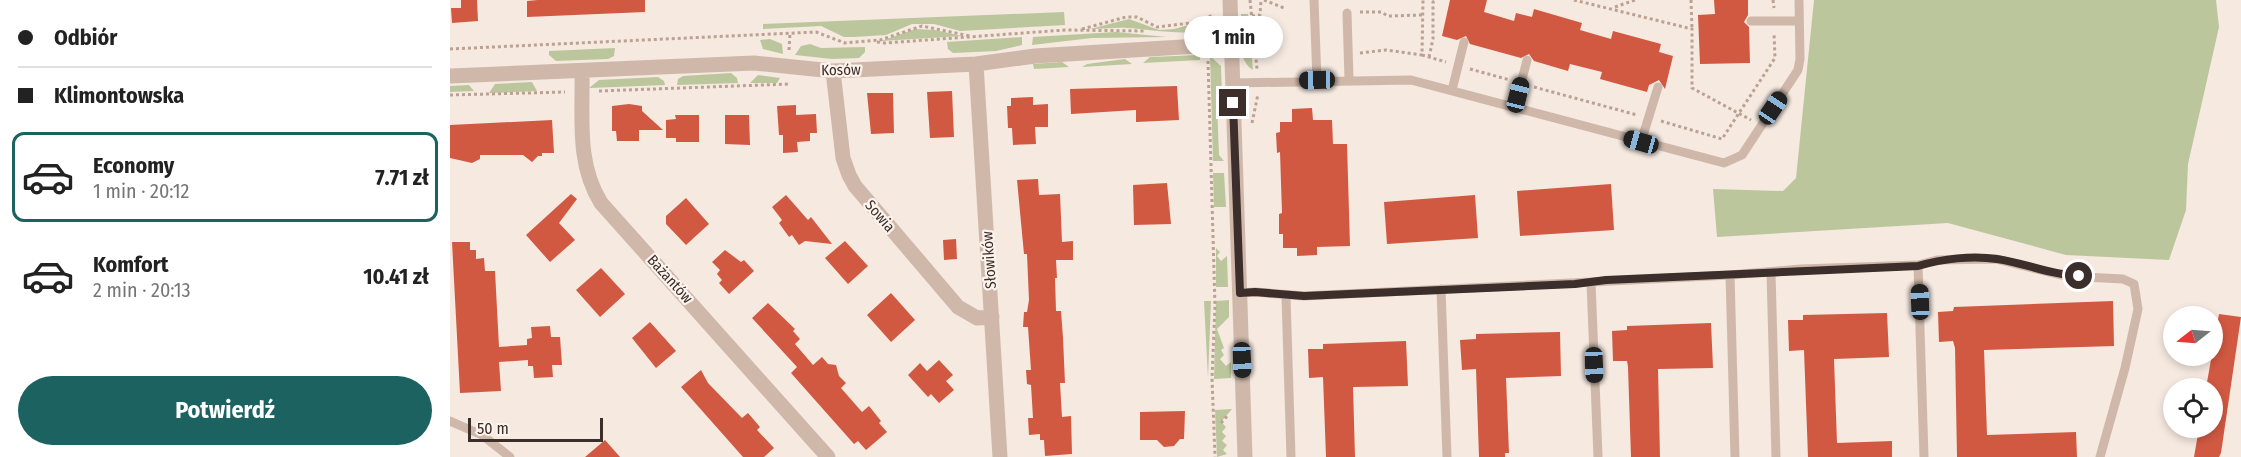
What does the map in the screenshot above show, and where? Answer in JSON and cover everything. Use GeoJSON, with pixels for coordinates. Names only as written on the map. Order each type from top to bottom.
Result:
{"type":"FeatureCollection","features":[{"type":"Feature","properties":{"kind":"street"},"geometry":{"type":"LineString","coordinates":[[1230,0],[1245,457]]}},
{"type":"Feature","properties":{"kind":"street","name":"Kosów"},"geometry":{"type":"LineString","coordinates":[[450,76],[753,63],[833,71],[976,64],[1035,56],[1231,44]]}},
{"type":"Feature","properties":{"kind":"street","name":"Słowików"},"geometry":{"type":"LineString","coordinates":[[976,64],[1000,457]]}},
{"type":"Feature","properties":{"kind":"street","name":"Sowia"},"geometry":{"type":"LineString","coordinates":[[833,71],[843,158],[855,186],[958,307],[976,318],[992,317]]}},
{"type":"Feature","properties":{"kind":"street","name":"Bażantów"},"geometry":{"type":"LineString","coordinates":[[582,72],[582,139],[585,169],[591,186],[601,202],[828,457]]}},
{"type":"Feature","properties":{"kind":"lane"},"geometry":{"type":"LineString","coordinates":[[1314,0],[1317,80]]}},
{"type":"Feature","properties":{"kind":"lane"},"geometry":{"type":"LineString","coordinates":[[1233,83],[1349,79],[1410,80],[1724,163],[1742,154],[1798,70],[1800,59],[1799,0]]}},
{"type":"Feature","properties":{"kind":"lane"},"geometry":{"type":"LineString","coordinates":[[1347,13],[1349,79]]}},
{"type":"Feature","properties":{"kind":"lane"},"geometry":{"type":"LineString","coordinates":[[1751,21],[1799,21]]}},
{"type":"Feature","properties":{"kind":"lane"},"geometry":{"type":"LineString","coordinates":[[1452,90],[1464,42]]}},
{"type":"Feature","properties":{"kind":"lane"},"geometry":{"type":"LineString","coordinates":[[1515,107],[1527,60]]}},
{"type":"Feature","properties":{"kind":"lane"},"geometry":{"type":"LineString","coordinates":[[1641,142],[1658,87]]}},
{"type":"Feature","properties":{"kind":"lane"},"geometry":{"type":"LineString","coordinates":[[1240,293],[1255,292],[1286,297],[1771,273],[1801,269],[1918,266],[1938,260],[1996,259],[2065,276],[2122,279],[2134,284],[2138,309],[2100,457]]}},
{"type":"Feature","properties":{"kind":"lane"},"geometry":{"type":"LineString","coordinates":[[1918,266],[1924,457]]}},
{"type":"Feature","properties":{"kind":"lane"},"geometry":{"type":"LineString","coordinates":[[1771,273],[1776,457]]}},
{"type":"Feature","properties":{"kind":"lane"},"geometry":{"type":"LineString","coordinates":[[1730,275],[1735,457]]}},
{"type":"Feature","properties":{"kind":"lane"},"geometry":{"type":"LineString","coordinates":[[1591,282],[1598,457]]}},
{"type":"Feature","properties":{"kind":"lane"},"geometry":{"type":"LineString","coordinates":[[1441,289],[1447,457]]}},
{"type":"Feature","properties":{"kind":"lane"},"geometry":{"type":"LineString","coordinates":[[1286,297],[1291,457]]}},
{"type":"Feature","properties":{"kind":"lane"},"geometry":{"type":"LineString","coordinates":[[450,421],[482,435],[510,457]]}},
{"type":"Feature","properties":{"kind":"path"},"geometry":{"type":"LineString","coordinates":[[1252,16],[1260,15],[1262,0],[1284,8]]}},
{"type":"Feature","properties":{"kind":"path"},"geometry":{"type":"LineString","coordinates":[[1422,55],[1423,0]]}},
{"type":"Feature","properties":{"kind":"path"},"geometry":{"type":"LineString","coordinates":[[1429,57],[1433,39],[1433,2],[1436,0]]}},
{"type":"Feature","properties":{"kind":"path"},"geometry":{"type":"LineString","coordinates":[[1576,0],[1692,29]]}},
{"type":"Feature","properties":{"kind":"path"},"geometry":{"type":"LineString","coordinates":[[1613,8],[1635,0]]}},
{"type":"Feature","properties":{"kind":"path"},"geometry":{"type":"LineString","coordinates":[[1691,0],[1692,88],[1740,112],[1760,126]]}},
{"type":"Feature","properties":{"kind":"path"},"geometry":{"type":"LineString","coordinates":[[1349,55],[1386,50],[1422,55],[1722,139],[1775,58],[1773,0]]}},
{"type":"Feature","properties":{"kind":"path"},"geometry":{"type":"LineString","coordinates":[[1347,13],[1381,12],[1388,16],[1423,15]]}},
{"type":"Feature","properties":{"kind":"path"},"geometry":{"type":"LineString","coordinates":[[1081,30],[1132,16],[1156,27],[1171,27],[1219,13],[1219,18]]}},
{"type":"Feature","properties":{"kind":"path"},"geometry":{"type":"LineString","coordinates":[[450,49],[816,32],[845,43],[874,41],[922,26],[970,36],[1081,30],[1148,32]]}},
{"type":"Feature","properties":{"kind":"path"},"geometry":{"type":"LineString","coordinates":[[874,41],[885,43],[961,39],[970,36]]}},
{"type":"Feature","properties":{"kind":"path"},"geometry":{"type":"LineString","coordinates":[[1208,62],[1215,306],[1212,378],[1215,457]]}},
{"type":"Feature","properties":{"kind":"green space"},"geometry":{"type":"Polygon","coordinates":[[[1814,0],[2216,0],[2219,27],[2188,164],[2186,210],[2169,260],[2066,255],[1948,223],[1717,237],[1713,189],[1783,191],[1796,178],[1814,0]]]}},
{"type":"Feature","properties":{"kind":"green space"},"geometry":{"type":"Polygon","coordinates":[[[1064,12],[1065,25],[960,31],[934,24],[912,24],[886,35],[854,37],[844,37],[821,26],[763,29],[763,24],[1064,12]]]}},
{"type":"Feature","properties":{"kind":"green space"},"geometry":{"type":"Polygon","coordinates":[[[1241,14],[1248,14],[1253,70],[1244,60],[1242,53],[1241,14]]]}},
{"type":"Feature","properties":{"kind":"green space"},"geometry":{"type":"Polygon","coordinates":[[[1217,17],[1215,25],[1198,32],[1174,32],[1123,28],[1090,29],[1129,19],[1159,30],[1174,29],[1217,17]]]}},
{"type":"Feature","properties":{"kind":"green space"},"geometry":{"type":"Polygon","coordinates":[[[915,29],[935,30],[962,36],[881,41],[915,29]]]}},
{"type":"Feature","properties":{"kind":"green space"},"geometry":{"type":"Polygon","coordinates":[[[1116,32],[1167,37],[1092,38],[1032,45],[1033,37],[1116,32]]]}},
{"type":"Feature","properties":{"kind":"green space"},"geometry":{"type":"Polygon","coordinates":[[[1022,37],[1022,45],[996,51],[953,53],[948,49],[947,42],[1022,37]]]}},
{"type":"Feature","properties":{"kind":"green space"},"geometry":{"type":"Polygon","coordinates":[[[770,39],[782,44],[783,54],[763,49],[760,40],[770,39]]]}},
{"type":"Feature","properties":{"kind":"green space"},"geometry":{"type":"Polygon","coordinates":[[[810,44],[821,48],[865,47],[865,52],[859,58],[832,59],[795,55],[801,46],[810,44]]]}},
{"type":"Feature","properties":{"kind":"green space"},"geometry":{"type":"Polygon","coordinates":[[[615,48],[614,56],[608,59],[556,61],[549,55],[549,51],[615,48]]]}},
{"type":"Feature","properties":{"kind":"green space"},"geometry":{"type":"Polygon","coordinates":[[[1200,55],[1200,60],[1143,63],[1150,57],[1200,55]]]}},
{"type":"Feature","properties":{"kind":"green space"},"geometry":{"type":"Polygon","coordinates":[[[1210,56],[1221,66],[1222,96],[1217,103],[1219,155],[1224,161],[1213,161],[1210,56]]]}},
{"type":"Feature","properties":{"kind":"green space"},"geometry":{"type":"Polygon","coordinates":[[[1125,59],[1132,64],[1082,67],[1087,64],[1125,59]]]}},
{"type":"Feature","properties":{"kind":"green space"},"geometry":{"type":"Polygon","coordinates":[[[1062,62],[1069,67],[1034,69],[1033,64],[1062,62]]]}},
{"type":"Feature","properties":{"kind":"green space"},"geometry":{"type":"Polygon","coordinates":[[[731,73],[737,78],[738,83],[677,85],[678,79],[683,76],[731,73]]]}},
{"type":"Feature","properties":{"kind":"green space"},"geometry":{"type":"Polygon","coordinates":[[[758,75],[780,78],[777,83],[750,83],[758,75]]]}},
{"type":"Feature","properties":{"kind":"green space"},"geometry":{"type":"Polygon","coordinates":[[[658,77],[664,81],[665,85],[589,88],[599,80],[658,77]]]}},
{"type":"Feature","properties":{"kind":"green space"},"geometry":{"type":"Polygon","coordinates":[[[532,82],[537,91],[489,93],[495,84],[532,82]]]}},
{"type":"Feature","properties":{"kind":"green space"},"geometry":{"type":"Polygon","coordinates":[[[469,85],[474,91],[450,92],[450,86],[469,85]]]}},
{"type":"Feature","properties":{"kind":"green space"},"geometry":{"type":"Polygon","coordinates":[[[1213,173],[1224,173],[1226,207],[1214,207],[1213,173]]]}},
{"type":"Feature","properties":{"kind":"green space"},"geometry":{"type":"Polygon","coordinates":[[[1216,248],[1220,252],[1217,256],[1221,261],[1227,256],[1228,287],[1216,287],[1216,248]]]}},
{"type":"Feature","properties":{"kind":"green space"},"geometry":{"type":"Polygon","coordinates":[[[1229,300],[1229,317],[1217,329],[1224,348],[1221,350],[1224,355],[1220,359],[1226,366],[1231,362],[1231,378],[1214,379],[1216,301],[1229,300]]]}},
{"type":"Feature","properties":{"kind":"green space"},"geometry":{"type":"Polygon","coordinates":[[[1204,301],[1211,301],[1208,378],[1204,301]]]}},
{"type":"Feature","properties":{"kind":"green space"},"geometry":{"type":"Polygon","coordinates":[[[1232,409],[1221,422],[1226,427],[1222,432],[1226,436],[1222,441],[1227,445],[1223,450],[1227,454],[1217,457],[1215,410],[1232,409]]]}},
{"type":"Feature","properties":{"kind":"building"},"geometry":{"type":"Polygon","coordinates":[[[461,0],[477,0],[478,21],[452,23],[451,8],[461,8],[461,0]]]}},
{"type":"Feature","properties":{"kind":"building"},"geometry":{"type":"Polygon","coordinates":[[[645,0],[645,12],[527,17],[527,1],[645,0]]]}},
{"type":"Feature","properties":{"kind":"building"},"geometry":{"type":"Polygon","coordinates":[[[1450,0],[1487,0],[1484,12],[1514,21],[1516,13],[1532,17],[1534,9],[1582,23],[1580,30],[1611,39],[1613,31],[1661,44],[1659,52],[1673,56],[1665,89],[1659,80],[1649,85],[1647,92],[1600,79],[1602,72],[1570,64],[1568,71],[1534,61],[1529,54],[1521,58],[1470,44],[1466,36],[1457,40],[1442,36],[1450,0]]]}},
{"type":"Feature","properties":{"kind":"building"},"geometry":{"type":"Polygon","coordinates":[[[1714,0],[1748,0],[1748,15],[1744,22],[1749,27],[1750,63],[1700,64],[1698,15],[1715,14],[1714,0]]]}},
{"type":"Feature","properties":{"kind":"building"},"geometry":{"type":"Polygon","coordinates":[[[1177,86],[1179,120],[1136,122],[1136,110],[1071,114],[1070,89],[1177,86]]]}},
{"type":"Feature","properties":{"kind":"building"},"geometry":{"type":"Polygon","coordinates":[[[952,91],[954,137],[930,138],[927,92],[952,91]]]}},
{"type":"Feature","properties":{"kind":"building"},"geometry":{"type":"Polygon","coordinates":[[[867,93],[893,93],[894,133],[871,134],[867,93]]]}},
{"type":"Feature","properties":{"kind":"building"},"geometry":{"type":"Polygon","coordinates":[[[1033,97],[1033,105],[1048,104],[1048,127],[1035,127],[1036,144],[1013,145],[1012,128],[1008,128],[1007,106],[1011,106],[1011,98],[1033,97]]]}},
{"type":"Feature","properties":{"kind":"building"},"geometry":{"type":"Polygon","coordinates":[[[629,104],[642,106],[642,111],[663,130],[639,130],[639,141],[617,141],[616,131],[612,131],[612,106],[629,104]]]}},
{"type":"Feature","properties":{"kind":"building"},"geometry":{"type":"Polygon","coordinates":[[[796,105],[796,115],[816,114],[817,133],[810,133],[810,141],[797,142],[798,152],[783,153],[783,135],[779,135],[777,106],[796,105]]]}},
{"type":"Feature","properties":{"kind":"building"},"geometry":{"type":"Polygon","coordinates":[[[1312,108],[1313,120],[1332,120],[1333,144],[1347,144],[1350,246],[1317,247],[1317,255],[1297,256],[1297,248],[1283,248],[1283,234],[1279,234],[1279,214],[1282,213],[1280,152],[1277,153],[1276,133],[1280,132],[1280,122],[1292,122],[1292,109],[1312,108]]]}},
{"type":"Feature","properties":{"kind":"building"},"geometry":{"type":"Polygon","coordinates":[[[675,115],[699,115],[699,142],[676,142],[676,138],[666,138],[666,120],[676,119],[675,115]]]}},
{"type":"Feature","properties":{"kind":"building"},"geometry":{"type":"Polygon","coordinates":[[[725,115],[749,115],[750,145],[725,144],[725,115]]]}},
{"type":"Feature","properties":{"kind":"building"},"geometry":{"type":"Polygon","coordinates":[[[552,120],[554,153],[542,153],[542,156],[538,156],[532,162],[523,155],[480,155],[480,159],[472,163],[450,158],[450,125],[552,120]]]}},
{"type":"Feature","properties":{"kind":"building"},"geometry":{"type":"Polygon","coordinates":[[[1038,179],[1039,195],[1060,194],[1062,242],[1073,241],[1073,260],[1056,260],[1057,278],[1055,278],[1056,311],[1061,311],[1063,338],[1065,383],[1060,383],[1062,417],[1071,416],[1072,454],[1045,456],[1044,440],[1040,440],[1040,434],[1029,435],[1028,418],[1033,418],[1031,385],[1027,384],[1026,370],[1031,370],[1028,327],[1023,327],[1024,312],[1027,312],[1029,300],[1027,254],[1024,254],[1017,180],[1038,179]]]}},
{"type":"Feature","properties":{"kind":"building"},"geometry":{"type":"Polygon","coordinates":[[[1167,183],[1171,224],[1134,225],[1133,185],[1167,183]]]}},
{"type":"Feature","properties":{"kind":"building"},"geometry":{"type":"Polygon","coordinates":[[[1611,184],[1614,230],[1520,236],[1517,191],[1611,184]]]}},
{"type":"Feature","properties":{"kind":"building"},"geometry":{"type":"Polygon","coordinates":[[[571,194],[577,199],[559,223],[575,240],[550,262],[526,235],[571,194]]]}},
{"type":"Feature","properties":{"kind":"building"},"geometry":{"type":"Polygon","coordinates":[[[786,195],[808,220],[811,217],[832,244],[805,241],[799,245],[792,235],[789,237],[779,223],[782,220],[772,207],[786,195]]]}},
{"type":"Feature","properties":{"kind":"building"},"geometry":{"type":"Polygon","coordinates":[[[1475,195],[1478,238],[1387,244],[1384,202],[1475,195]]]}},
{"type":"Feature","properties":{"kind":"building"},"geometry":{"type":"Polygon","coordinates":[[[686,198],[709,224],[686,245],[666,224],[666,216],[686,198]]]}},
{"type":"Feature","properties":{"kind":"building"},"geometry":{"type":"Polygon","coordinates":[[[956,239],[957,259],[944,260],[943,240],[956,239]]]}},
{"type":"Feature","properties":{"kind":"building"},"geometry":{"type":"Polygon","coordinates":[[[845,241],[868,266],[848,284],[825,258],[845,241]]]}},
{"type":"Feature","properties":{"kind":"building"},"geometry":{"type":"Polygon","coordinates":[[[452,242],[470,242],[470,250],[476,250],[476,259],[484,258],[485,271],[495,271],[499,347],[527,345],[527,339],[532,338],[531,327],[550,326],[551,337],[560,337],[562,365],[552,365],[553,377],[534,378],[533,366],[528,366],[528,360],[499,362],[501,391],[460,393],[452,242]]]}},
{"type":"Feature","properties":{"kind":"building"},"geometry":{"type":"Polygon","coordinates":[[[725,250],[741,262],[744,260],[754,271],[729,294],[719,283],[722,280],[717,274],[720,270],[712,262],[725,250]]]}},
{"type":"Feature","properties":{"kind":"building"},"geometry":{"type":"Polygon","coordinates":[[[601,268],[625,294],[600,317],[576,290],[601,268]]]}},
{"type":"Feature","properties":{"kind":"building"},"geometry":{"type":"Polygon","coordinates":[[[891,293],[915,320],[891,342],[867,315],[891,293]]]}},
{"type":"Feature","properties":{"kind":"building"},"geometry":{"type":"Polygon","coordinates":[[[2113,301],[2114,346],[1984,350],[1987,435],[2076,432],[2077,457],[1957,457],[1955,348],[1953,341],[1939,342],[1938,312],[1953,311],[1954,307],[2113,301]]]}},
{"type":"Feature","properties":{"kind":"building"},"geometry":{"type":"Polygon","coordinates":[[[768,303],[795,329],[793,331],[800,339],[795,344],[813,365],[822,357],[828,364],[836,365],[839,376],[846,383],[841,388],[862,412],[869,406],[881,421],[879,423],[887,432],[866,450],[858,441],[854,444],[791,373],[797,367],[752,318],[768,303]]]}},
{"type":"Feature","properties":{"kind":"building"},"geometry":{"type":"Polygon","coordinates":[[[1887,313],[1889,357],[1834,359],[1837,443],[1892,441],[1892,457],[1808,457],[1804,350],[1789,351],[1788,320],[1803,320],[1803,315],[1887,313]]]}},
{"type":"Feature","properties":{"kind":"building"},"geometry":{"type":"Polygon","coordinates":[[[2223,315],[2241,317],[2221,453],[2219,457],[2194,457],[2197,438],[2223,438],[2223,378],[2208,378],[2210,366],[2223,366],[2223,315]]]}},
{"type":"Feature","properties":{"kind":"building"},"geometry":{"type":"Polygon","coordinates":[[[650,322],[676,351],[656,368],[632,338],[650,322]]]}},
{"type":"Feature","properties":{"kind":"building"},"geometry":{"type":"Polygon","coordinates":[[[1711,323],[1713,368],[1658,369],[1660,457],[1631,457],[1628,367],[1627,361],[1613,361],[1612,331],[1627,330],[1627,326],[1711,323]]]}},
{"type":"Feature","properties":{"kind":"building"},"geometry":{"type":"Polygon","coordinates":[[[1560,332],[1561,376],[1506,378],[1509,453],[1505,453],[1505,457],[1479,457],[1476,369],[1462,370],[1460,340],[1476,339],[1476,334],[1560,332]]]}},
{"type":"Feature","properties":{"kind":"building"},"geometry":{"type":"Polygon","coordinates":[[[1406,341],[1408,386],[1353,387],[1355,457],[1326,457],[1323,377],[1309,378],[1308,349],[1323,349],[1323,344],[1406,341]]]}},
{"type":"Feature","properties":{"kind":"building"},"geometry":{"type":"Polygon","coordinates":[[[939,360],[953,375],[946,381],[954,390],[939,403],[931,394],[928,397],[908,375],[920,363],[927,371],[939,360]]]}},
{"type":"Feature","properties":{"kind":"building"},"geometry":{"type":"Polygon","coordinates":[[[701,370],[708,383],[742,418],[748,413],[760,427],[757,430],[774,448],[764,457],[743,457],[681,387],[701,370]]]}},
{"type":"Feature","properties":{"kind":"building"},"geometry":{"type":"Polygon","coordinates":[[[1185,411],[1184,439],[1180,439],[1174,446],[1164,447],[1157,440],[1140,440],[1140,412],[1185,411]]]}},
{"type":"Feature","properties":{"kind":"building"},"geometry":{"type":"Polygon","coordinates":[[[605,440],[620,457],[585,457],[605,440]]]}},
{"type":"Feature","properties":{"kind":"route"},"geometry":{"type":"LineString","coordinates":[[1233,103],[1240,293],[1267,293],[1286,297],[1575,284],[1606,280],[1771,273],[1801,269],[1918,266],[1938,260],[1996,259],[2065,276],[2079,276]]}}]}
